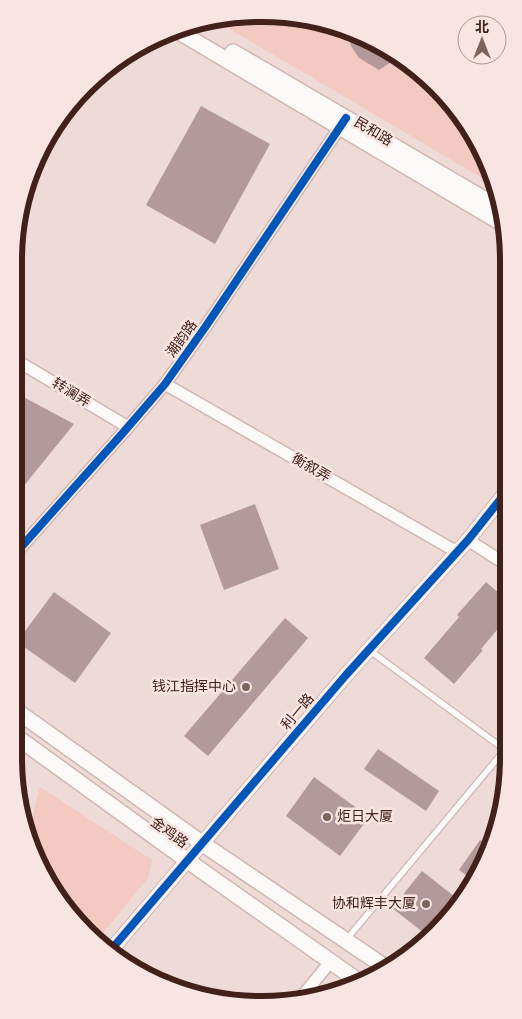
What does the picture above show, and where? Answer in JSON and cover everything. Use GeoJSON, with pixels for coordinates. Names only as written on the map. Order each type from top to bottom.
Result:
{"type":"FeatureCollection","features":[{"type":"Feature","properties":{"kind":"main road","name":"民和路"},"geometry":{"type":"LineString","coordinates":[[198,31],[496,219]]}},
{"type":"Feature","properties":{"kind":"main road","name":"民和路"},"geometry":{"type":"LineString","coordinates":[[185,35],[492,204]]}},
{"type":"Feature","properties":{"kind":"main road","name":"金鸡路"},"geometry":{"type":"LineString","coordinates":[[22,714],[203,844],[381,964]]}},
{"type":"Feature","properties":{"kind":"main road","name":"金鸡路"},"geometry":{"type":"LineString","coordinates":[[22,741],[353,978]]}},
{"type":"Feature","properties":{"kind":"street","name":"潮韵路"},"geometry":{"type":"LineString","coordinates":[[22,546],[165,384],[343,123]]}},
{"type":"Feature","properties":{"kind":"street","name":"转澜弄"},"geometry":{"type":"LineString","coordinates":[[22,364],[128,427]]}},
{"type":"Feature","properties":{"kind":"street","name":"衡叙弄"},"geometry":{"type":"LineString","coordinates":[[165,384],[457,552]]}},
{"type":"Feature","properties":{"kind":"street","name":"利一路"},"geometry":{"type":"LineString","coordinates":[[115,946],[369,650],[468,540],[500,500]]}},
{"type":"Feature","properties":{"kind":"street"},"geometry":{"type":"LineString","coordinates":[[468,540],[500,561]]}},
{"type":"Feature","properties":{"kind":"street"},"geometry":{"type":"LineString","coordinates":[[305,992],[331,962]]}},
{"type":"Feature","properties":{"kind":"lane"},"geometry":{"type":"LineString","coordinates":[[369,650],[500,744]]}},
{"type":"Feature","properties":{"kind":"lane"},"geometry":{"type":"LineString","coordinates":[[345,941],[500,757]]}},
{"type":"Feature","properties":{"kind":"shaded area"},"geometry":{"type":"Polygon","coordinates":[[[261,22],[308,27],[338,35],[380,54],[430,92],[468,142],[485,180],[224,26],[261,22]]]}},
{"type":"Feature","properties":{"kind":"shaded area"},"geometry":{"type":"Polygon","coordinates":[[[40,787],[152,860],[148,878],[101,935],[92,927],[72,903],[54,877],[35,835],[31,821],[40,787]]]}},
{"type":"Feature","properties":{"kind":"building"},"geometry":{"type":"Polygon","coordinates":[[[350,40],[392,62],[379,70],[359,58],[351,46],[350,40]]]}},
{"type":"Feature","properties":{"kind":"building"},"geometry":{"type":"Polygon","coordinates":[[[201,106],[270,144],[215,244],[146,205],[201,106]]]}},
{"type":"Feature","properties":{"kind":"building"},"geometry":{"type":"Polygon","coordinates":[[[22,396],[74,424],[22,488],[22,396]]]}},
{"type":"Feature","properties":{"kind":"building"},"geometry":{"type":"Polygon","coordinates":[[[255,504],[279,569],[224,590],[200,525],[255,504]]]}},
{"type":"Feature","properties":{"kind":"building"},"geometry":{"type":"Polygon","coordinates":[[[486,582],[500,594],[500,626],[454,684],[424,658],[459,617],[457,615],[486,582]]]}},
{"type":"Feature","properties":{"kind":"building"},"geometry":{"type":"Polygon","coordinates":[[[54,592],[111,633],[75,683],[22,646],[22,635],[54,592]]]}},
{"type":"Feature","properties":{"kind":"building","name":"钱江指挥中心"},"geometry":{"type":"Polygon","coordinates":[[[285,618],[308,638],[208,756],[184,736],[285,618]]]}},
{"type":"Feature","properties":{"kind":"building"},"geometry":{"type":"Polygon","coordinates":[[[378,749],[439,791],[426,811],[364,769],[378,749]]]}},
{"type":"Feature","properties":{"kind":"building","name":"炬日大厦"},"geometry":{"type":"Polygon","coordinates":[[[314,777],[369,817],[340,856],[286,816],[314,777]]]}},
{"type":"Feature","properties":{"kind":"building"},"geometry":{"type":"Polygon","coordinates":[[[480,840],[484,842],[468,877],[459,870],[480,840]]]}},
{"type":"Feature","properties":{"kind":"building","name":"协和辉丰大厦"},"geometry":{"type":"Polygon","coordinates":[[[422,871],[455,897],[423,933],[392,908],[422,871]]]}},
{"type":"Feature","properties":{"kind":"cycle path"},"geometry":{"type":"LineString","coordinates":[[22,546],[165,384],[346,118]]}},
{"type":"Feature","properties":{"kind":"cycle path"},"geometry":{"type":"LineString","coordinates":[[114,946],[346,675],[468,540],[500,500]]}},
{"type":"Feature","properties":{"kind":"place","name":"钱江指挥中心"},"geometry":{"type":"Point","coordinates":[246,687]}},
{"type":"Feature","properties":{"kind":"place","name":"炬日大厦"},"geometry":{"type":"Point","coordinates":[327,817]}},
{"type":"Feature","properties":{"kind":"place","name":"协和辉丰大厦"},"geometry":{"type":"Point","coordinates":[426,904]}}]}
